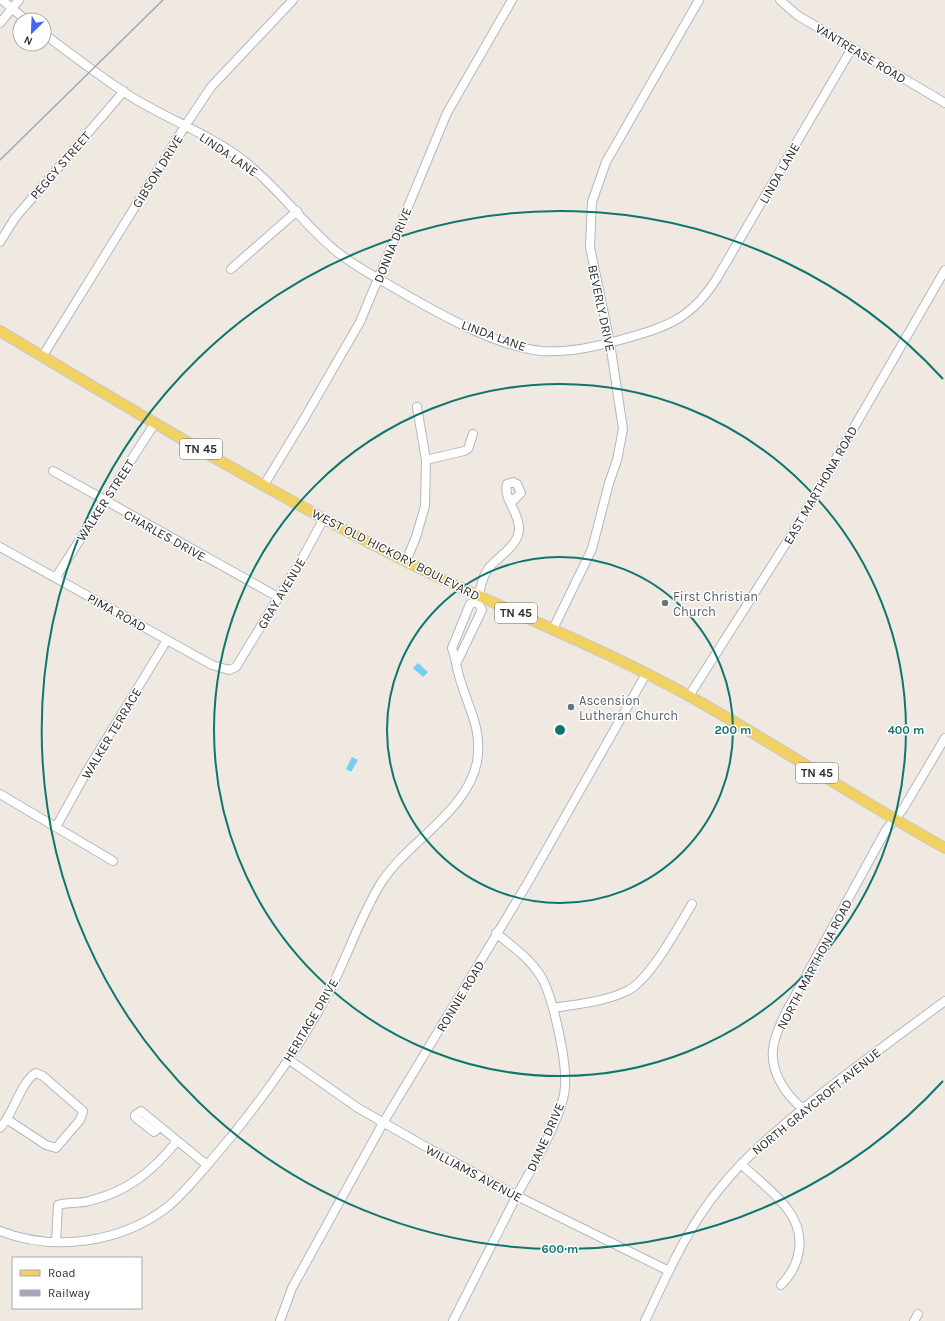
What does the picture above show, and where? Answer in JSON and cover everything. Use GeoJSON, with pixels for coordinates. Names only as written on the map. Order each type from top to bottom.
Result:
{"type":"FeatureCollection","features":[{"type":"Feature","properties":{"kind":"main road","name":"WEST OLD HICKORY BOULEVARD"},"geometry":{"type":"LineString","coordinates":[[0,331],[155,423],[324,518],[478,598],[553,629],[689,696],[893,820],[945,848]]}},
{"type":"Feature","properties":{"kind":"street"},"geometry":{"type":"LineString","coordinates":[[2,0],[16,12]]}},
{"type":"Feature","properties":{"kind":"street"},"geometry":{"type":"LineString","coordinates":[[0,23],[19,0]]}},
{"type":"Feature","properties":{"kind":"street","name":"GIBSON DRIVE"},"geometry":{"type":"LineString","coordinates":[[42,357],[185,126],[211,87],[293,0]]}},
{"type":"Feature","properties":{"kind":"street","name":"DONNA DRIVE"},"geometry":{"type":"LineString","coordinates":[[264,485],[346,346],[379,279],[447,113],[512,0]]}},
{"type":"Feature","properties":{"kind":"street","name":"BEVERLY DRIVE"},"geometry":{"type":"LineString","coordinates":[[553,629],[592,549],[609,483],[617,460],[623,429],[610,343],[590,247],[592,202],[606,162],[699,0]]}},
{"type":"Feature","properties":{"kind":"street","name":"VANTREASE ROAD"},"geometry":{"type":"LineString","coordinates":[[780,0],[797,15],[945,103]]}},
{"type":"Feature","properties":{"kind":"street","name":"LINDA LANE"},"geometry":{"type":"LineString","coordinates":[[52,40],[124,91],[242,159],[273,186],[318,235],[338,252],[379,279],[438,313],[510,344],[541,351],[554,351],[610,343],[639,335],[676,321],[691,311],[703,299],[718,278],[852,48]]}},
{"type":"Feature","properties":{"kind":"street","name":"PEGGY STREET"},"geometry":{"type":"LineString","coordinates":[[0,242],[15,218],[124,91]]}},
{"type":"Feature","properties":{"kind":"street"},"geometry":{"type":"LineString","coordinates":[[231,269],[297,211]]}},
{"type":"Feature","properties":{"kind":"street","name":"EAST MARTHONA ROAD"},"geometry":{"type":"LineString","coordinates":[[689,696],[797,526],[945,270]]}},
{"type":"Feature","properties":{"kind":"street"},"geometry":{"type":"LineString","coordinates":[[406,561],[416,537],[425,506],[426,460],[417,407]]}},
{"type":"Feature","properties":{"kind":"street","name":"WALKER STREET"},"geometry":{"type":"LineString","coordinates":[[56,577],[155,423]]}},
{"type":"Feature","properties":{"kind":"street"},"geometry":{"type":"LineString","coordinates":[[426,460],[468,449],[473,434]]}},
{"type":"Feature","properties":{"kind":"street","name":"CHARLES DRIVE"},"geometry":{"type":"LineString","coordinates":[[53,471],[104,501],[278,597]]}},
{"type":"Feature","properties":{"kind":"street","name":"HERITAGE DRIVE"},"geometry":{"type":"LineString","coordinates":[[457,662],[482,610],[478,598],[483,578],[487,570],[509,548],[518,533],[519,528],[514,508],[508,498]]}},
{"type":"Feature","properties":{"kind":"street","name":"GRAY AVENUE"},"geometry":{"type":"LineString","coordinates":[[236,667],[324,518]]}},
{"type":"Feature","properties":{"kind":"street","name":"PIMA ROAD"},"geometry":{"type":"LineString","coordinates":[[0,547],[221,669],[229,670],[236,667]]}},
{"type":"Feature","properties":{"kind":"street","name":"HERITAGE DRIVE"},"geometry":{"type":"LineString","coordinates":[[0,1231],[24,1238],[56,1242],[91,1240],[116,1234],[140,1224],[174,1202],[207,1165],[257,1103],[288,1058],[330,990],[365,913],[384,879],[425,833],[450,811],[465,791],[471,779],[477,761],[478,732],[474,714],[458,672],[457,662],[452,648],[470,604],[478,598]]}},
{"type":"Feature","properties":{"kind":"street","name":"WALKER TERRACE"},"geometry":{"type":"LineString","coordinates":[[56,827],[84,776],[167,640]]}},
{"type":"Feature","properties":{"kind":"street","name":"RONNIE ROAD"},"geometry":{"type":"LineString","coordinates":[[280,1321],[292,1288],[383,1123],[496,933],[527,884],[646,674]]}},
{"type":"Feature","properties":{"kind":"street","name":"NORTH MARTHONA ROAD"},"geometry":{"type":"LineString","coordinates":[[803,1109],[792,1100],[777,1076],[773,1054],[774,1044],[784,1016],[882,837],[893,820],[903,809],[945,738]]}},
{"type":"Feature","properties":{"kind":"street"},"geometry":{"type":"LineString","coordinates":[[0,794],[113,861]]}},
{"type":"Feature","properties":{"kind":"street"},"geometry":{"type":"LineString","coordinates":[[553,1008],[606,999],[627,991],[639,984],[650,970],[692,904]]}},
{"type":"Feature","properties":{"kind":"street","name":"DIANE DRIVE"},"geometry":{"type":"LineString","coordinates":[[453,1321],[541,1151],[562,1103],[565,1087],[565,1074],[553,1008],[541,976],[530,962],[496,933]]}},
{"type":"Feature","properties":{"kind":"street","name":"NORTH GRAYCROFT AVENUE"},"geometry":{"type":"LineString","coordinates":[[645,1321],[669,1271],[697,1220],[720,1187],[741,1164],[803,1109],[870,1056],[945,1001]]}},
{"type":"Feature","properties":{"kind":"street","name":"WILLIAMS AVENUE"},"geometry":{"type":"LineString","coordinates":[[288,1058],[358,1108],[383,1123],[517,1196],[669,1271]]}},
{"type":"Feature","properties":{"kind":"street"},"geometry":{"type":"LineString","coordinates":[[0,1128],[8,1120],[10,1113],[30,1079],[36,1073],[43,1076],[83,1111],[80,1120],[56,1148],[46,1146],[8,1120]]}},
{"type":"Feature","properties":{"kind":"street"},"geometry":{"type":"LineString","coordinates":[[160,1127],[207,1165]]}},
{"type":"Feature","properties":{"kind":"street"},"geometry":{"type":"LineString","coordinates":[[56,1242],[58,1205],[86,1202],[105,1197],[126,1188],[151,1170],[177,1141]]}},
{"type":"Feature","properties":{"kind":"street"},"geometry":{"type":"LineString","coordinates":[[741,1164],[785,1206],[796,1222],[800,1237],[798,1257],[787,1279],[780,1285]]}},
{"type":"Feature","properties":{"kind":"water"},"geometry":{"type":"Polygon","coordinates":[[[418,663],[428,672],[423,677],[413,668],[418,663]]]}},
{"type":"Feature","properties":{"kind":"water"},"geometry":{"type":"Polygon","coordinates":[[[352,757],[358,760],[351,772],[346,769],[352,757]]]}},
{"type":"Feature","properties":{"kind":"railway"},"geometry":{"type":"LineString","coordinates":[[0,160],[163,0]]}},
{"type":"Feature","properties":{"kind":"place","name":"First Christian Church"},"geometry":{"type":"Point","coordinates":[665,603]}},
{"type":"Feature","properties":{"kind":"place","name":"Ascension Lutheran Church"},"geometry":{"type":"Point","coordinates":[571,707]}}]}
